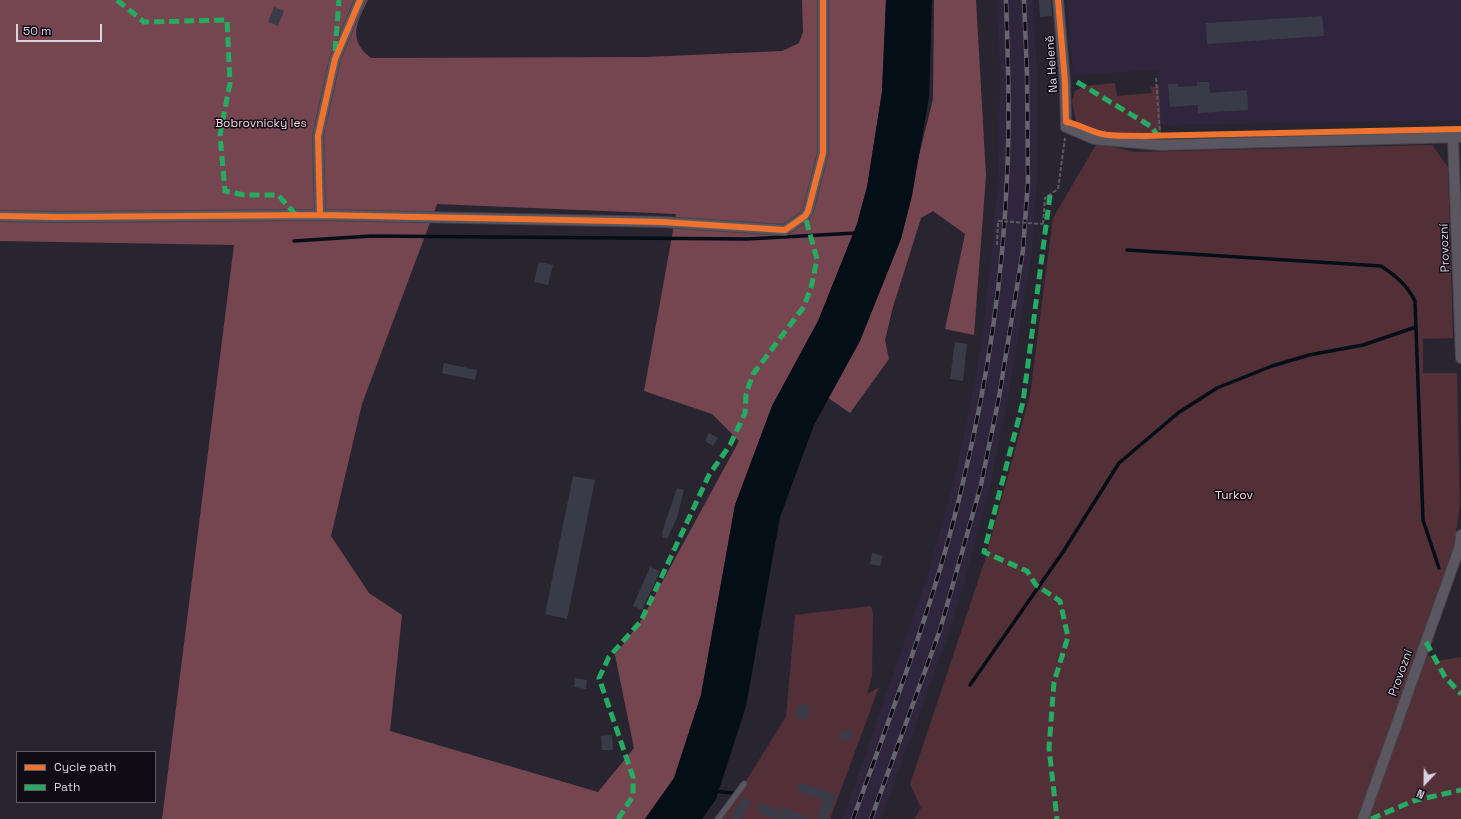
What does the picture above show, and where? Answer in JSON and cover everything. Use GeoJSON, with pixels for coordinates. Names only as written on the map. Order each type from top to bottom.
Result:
{"type":"FeatureCollection","features":[{"type":"Feature","properties":{"kind":"street"},"geometry":{"type":"LineString","coordinates":[[320,215],[318,136],[335,59],[360,0]]}},
{"type":"Feature","properties":{"kind":"street"},"geometry":{"type":"LineString","coordinates":[[0,216],[320,215],[663,222],[785,230],[805,216],[824,153],[823,0]]}},
{"type":"Feature","properties":{"kind":"street","name":"Na Heleně"},"geometry":{"type":"LineString","coordinates":[[1058,0],[1065,82],[1066,127]]}},
{"type":"Feature","properties":{"kind":"street","name":"Provozní"},"geometry":{"type":"LineString","coordinates":[[1066,127],[1094,139],[1160,146],[1457,137],[1461,358]]}},
{"type":"Feature","properties":{"kind":"street","name":"Provozní"},"geometry":{"type":"LineString","coordinates":[[1363,819],[1460,546],[1461,535]]}},
{"type":"Feature","properties":{"kind":"lane"},"geometry":{"type":"LineString","coordinates":[[718,819],[744,784]]}},
{"type":"Feature","properties":{"kind":"path"},"geometry":{"type":"LineString","coordinates":[[1156,78],[1160,133]]}},
{"type":"Feature","properties":{"kind":"path"},"geometry":{"type":"LineString","coordinates":[[997,245],[998,221],[1043,224],[1045,198],[1058,189],[1066,127]]}},
{"type":"Feature","properties":{"kind":"path"},"geometry":{"type":"LineString","coordinates":[[1150,135],[1167,135]]}},
{"type":"Feature","properties":{"kind":"shaded area"},"geometry":{"type":"Polygon","coordinates":[[[886,0],[932,0],[929,97],[912,196],[901,239],[860,341],[814,425],[780,517],[746,706],[716,799],[702,819],[645,819],[674,778],[701,695],[735,505],[772,406],[818,321],[857,224],[867,187],[882,92],[886,0]]]}},
{"type":"Feature","properties":{"kind":"shaded area"},"geometry":{"type":"Polygon","coordinates":[[[997,0],[1033,0],[1037,74],[1037,181],[1032,251],[1008,399],[990,487],[949,633],[881,819],[843,819],[928,574],[954,481],[972,396],[982,339],[998,179],[1000,76],[997,0]]]}},
{"type":"Feature","properties":{"kind":"shaded area"},"geometry":{"type":"Polygon","coordinates":[[[1067,0],[1461,0],[1461,120],[1161,125],[1158,70],[1073,75],[1067,0]]]}},
{"type":"Feature","properties":{"kind":"green space","name":"Bobrovnický les"},"geometry":{"type":"Polygon","coordinates":[[[0,0],[368,0],[360,16],[356,30],[359,44],[371,58],[646,57],[782,51],[799,43],[803,32],[802,0],[886,0],[882,92],[867,187],[857,224],[818,321],[772,406],[735,505],[701,695],[674,778],[645,819],[162,819],[234,245],[0,241],[0,0]],[[437,204],[362,404],[331,536],[369,593],[402,615],[390,731],[598,792],[634,748],[615,655],[641,621],[739,441],[712,414],[644,391],[676,214],[437,204]]]}},
{"type":"Feature","properties":{"kind":"green space"},"geometry":{"type":"Polygon","coordinates":[[[934,0],[976,0],[986,176],[974,335],[945,329],[965,234],[933,211],[921,218],[893,307],[885,340],[889,359],[850,413],[824,395],[899,236],[933,99],[934,0]]]}},
{"type":"Feature","properties":{"kind":"green space"},"geometry":{"type":"Polygon","coordinates":[[[1115,83],[1117,96],[1152,93],[1151,87],[1159,86],[1161,133],[1115,134],[1102,132],[1076,121],[1072,101],[1075,91],[1085,86],[1115,83]]]}},
{"type":"Feature","properties":{"kind":"green space","name":"Turkov"},"geometry":{"type":"Polygon","coordinates":[[[1097,143],[1135,152],[1432,145],[1448,167],[1453,338],[1423,339],[1423,373],[1457,373],[1460,505],[1454,545],[1418,648],[1437,661],[1461,657],[1461,819],[914,819],[921,808],[910,784],[984,563],[1030,395],[1053,218],[1097,143]]]}},
{"type":"Feature","properties":{"kind":"green space"},"geometry":{"type":"Polygon","coordinates":[[[871,606],[873,614],[872,677],[867,694],[879,687],[830,819],[722,819],[786,717],[795,615],[871,606]]]}},
{"type":"Feature","properties":{"kind":"building"},"geometry":{"type":"Polygon","coordinates":[[[1039,0],[1051,0],[1052,16],[1040,17],[1039,0]]]}},
{"type":"Feature","properties":{"kind":"building"},"geometry":{"type":"Polygon","coordinates":[[[274,7],[284,11],[278,26],[268,22],[274,7]]]}},
{"type":"Feature","properties":{"kind":"building"},"geometry":{"type":"Polygon","coordinates":[[[1322,16],[1324,36],[1207,44],[1206,23],[1322,16]]]}},
{"type":"Feature","properties":{"kind":"building"},"geometry":{"type":"Polygon","coordinates":[[[1197,82],[1209,82],[1210,93],[1247,90],[1248,110],[1198,113],[1198,105],[1170,107],[1168,84],[1178,84],[1178,87],[1197,86],[1197,82]]]}},
{"type":"Feature","properties":{"kind":"building"},"geometry":{"type":"Polygon","coordinates":[[[539,262],[553,265],[548,285],[534,282],[539,262]]]}},
{"type":"Feature","properties":{"kind":"building"},"geometry":{"type":"Polygon","coordinates":[[[955,342],[967,344],[963,381],[950,379],[955,342]]]}},
{"type":"Feature","properties":{"kind":"building"},"geometry":{"type":"Polygon","coordinates":[[[444,363],[477,370],[475,380],[442,373],[444,363]]]}},
{"type":"Feature","properties":{"kind":"building"},"geometry":{"type":"Polygon","coordinates":[[[709,433],[718,438],[713,446],[705,441],[709,433]]]}},
{"type":"Feature","properties":{"kind":"building"},"geometry":{"type":"Polygon","coordinates":[[[573,476],[595,480],[567,619],[545,614],[573,476]]]}},
{"type":"Feature","properties":{"kind":"building"},"geometry":{"type":"Polygon","coordinates":[[[677,488],[684,490],[677,518],[667,539],[663,537],[662,532],[677,488]]]}},
{"type":"Feature","properties":{"kind":"building"},"geometry":{"type":"Polygon","coordinates":[[[872,553],[883,556],[880,566],[870,564],[872,553]]]}},
{"type":"Feature","properties":{"kind":"building"},"geometry":{"type":"Polygon","coordinates":[[[650,567],[660,571],[642,610],[633,606],[650,567]]]}},
{"type":"Feature","properties":{"kind":"building"},"geometry":{"type":"Polygon","coordinates":[[[575,678],[587,680],[586,689],[574,687],[575,678]]]}},
{"type":"Feature","properties":{"kind":"building"},"geometry":{"type":"Polygon","coordinates":[[[799,704],[810,706],[806,720],[795,717],[799,704]]]}},
{"type":"Feature","properties":{"kind":"building"},"geometry":{"type":"Polygon","coordinates":[[[851,730],[852,739],[841,741],[840,732],[851,730]]]}},
{"type":"Feature","properties":{"kind":"building"},"geometry":{"type":"Polygon","coordinates":[[[612,735],[613,750],[602,750],[601,736],[612,735]]]}},
{"type":"Feature","properties":{"kind":"building"},"geometry":{"type":"Polygon","coordinates":[[[800,783],[836,795],[827,819],[817,819],[824,800],[797,791],[800,783]]]}},
{"type":"Feature","properties":{"kind":"building"},"geometry":{"type":"Polygon","coordinates":[[[742,797],[751,800],[741,819],[731,819],[742,797]]]}},
{"type":"Feature","properties":{"kind":"building"},"geometry":{"type":"Polygon","coordinates":[[[760,802],[783,814],[778,805],[812,819],[772,818],[756,811],[760,802]]]}},
{"type":"Feature","properties":{"kind":"waterway"},"geometry":{"type":"LineString","coordinates":[[294,241],[371,236],[747,239],[856,233]]}},
{"type":"Feature","properties":{"kind":"waterway"},"geometry":{"type":"LineString","coordinates":[[1127,250],[1381,266],[1401,281],[1415,301],[1423,520],[1439,568]]}},
{"type":"Feature","properties":{"kind":"waterway"},"geometry":{"type":"LineString","coordinates":[[970,685],[1063,552],[1119,463],[1178,413],[1217,388],[1272,366],[1309,355],[1363,345],[1416,327]]}},
{"type":"Feature","properties":{"kind":"waterway"},"geometry":{"type":"LineString","coordinates":[[714,791],[733,793]]}},
{"type":"Feature","properties":{"kind":"railway"},"geometry":{"type":"LineString","coordinates":[[853,819],[899,694],[927,610],[952,525],[972,445],[998,292],[1005,215],[1009,111],[1006,0]]}},
{"type":"Feature","properties":{"kind":"railway"},"geometry":{"type":"LineString","coordinates":[[871,819],[940,630],[981,485],[999,397],[1023,250],[1028,181],[1027,74],[1024,0]]}},
{"type":"Feature","properties":{"kind":"marked path"},"geometry":{"type":"LineString","coordinates":[[117,0],[144,22],[227,20],[230,83],[220,135],[225,191],[244,195],[278,195],[296,215]]}},
{"type":"Feature","properties":{"kind":"marked path"},"geometry":{"type":"LineString","coordinates":[[335,51],[339,0]]}},
{"type":"Feature","properties":{"kind":"marked path"},"geometry":{"type":"LineString","coordinates":[[1077,82],[1152,127],[1157,135]]}},
{"type":"Feature","properties":{"kind":"marked path"},"geometry":{"type":"LineString","coordinates":[[1050,195],[1023,402],[984,552],[1027,571],[1036,585],[1060,601],[1068,637],[1054,682],[1049,748],[1057,819]]}},
{"type":"Feature","properties":{"kind":"marked path"},"geometry":{"type":"LineString","coordinates":[[618,819],[633,796],[633,777],[599,678],[609,657],[641,621],[709,475],[730,445],[745,413],[746,394],[753,374],[803,308],[811,288],[817,259],[805,216]]}},
{"type":"Feature","properties":{"kind":"marked path"},"geometry":{"type":"LineString","coordinates":[[1426,642],[1445,677],[1461,694]]}},
{"type":"Feature","properties":{"kind":"marked path"},"geometry":{"type":"LineString","coordinates":[[1371,819],[1413,801],[1461,790]]}},
{"type":"Feature","properties":{"kind":"cycle path"},"geometry":{"type":"LineString","coordinates":[[320,215],[318,136],[335,59],[360,0]]}},
{"type":"Feature","properties":{"kind":"cycle path"},"geometry":{"type":"LineString","coordinates":[[0,216],[320,215],[663,222],[785,230],[805,216],[808,211],[823,153],[823,0]]}},
{"type":"Feature","properties":{"kind":"cycle path"},"geometry":{"type":"LineString","coordinates":[[1058,0],[1065,82],[1066,122],[1097,133],[1143,136],[1461,129]]}}]}
